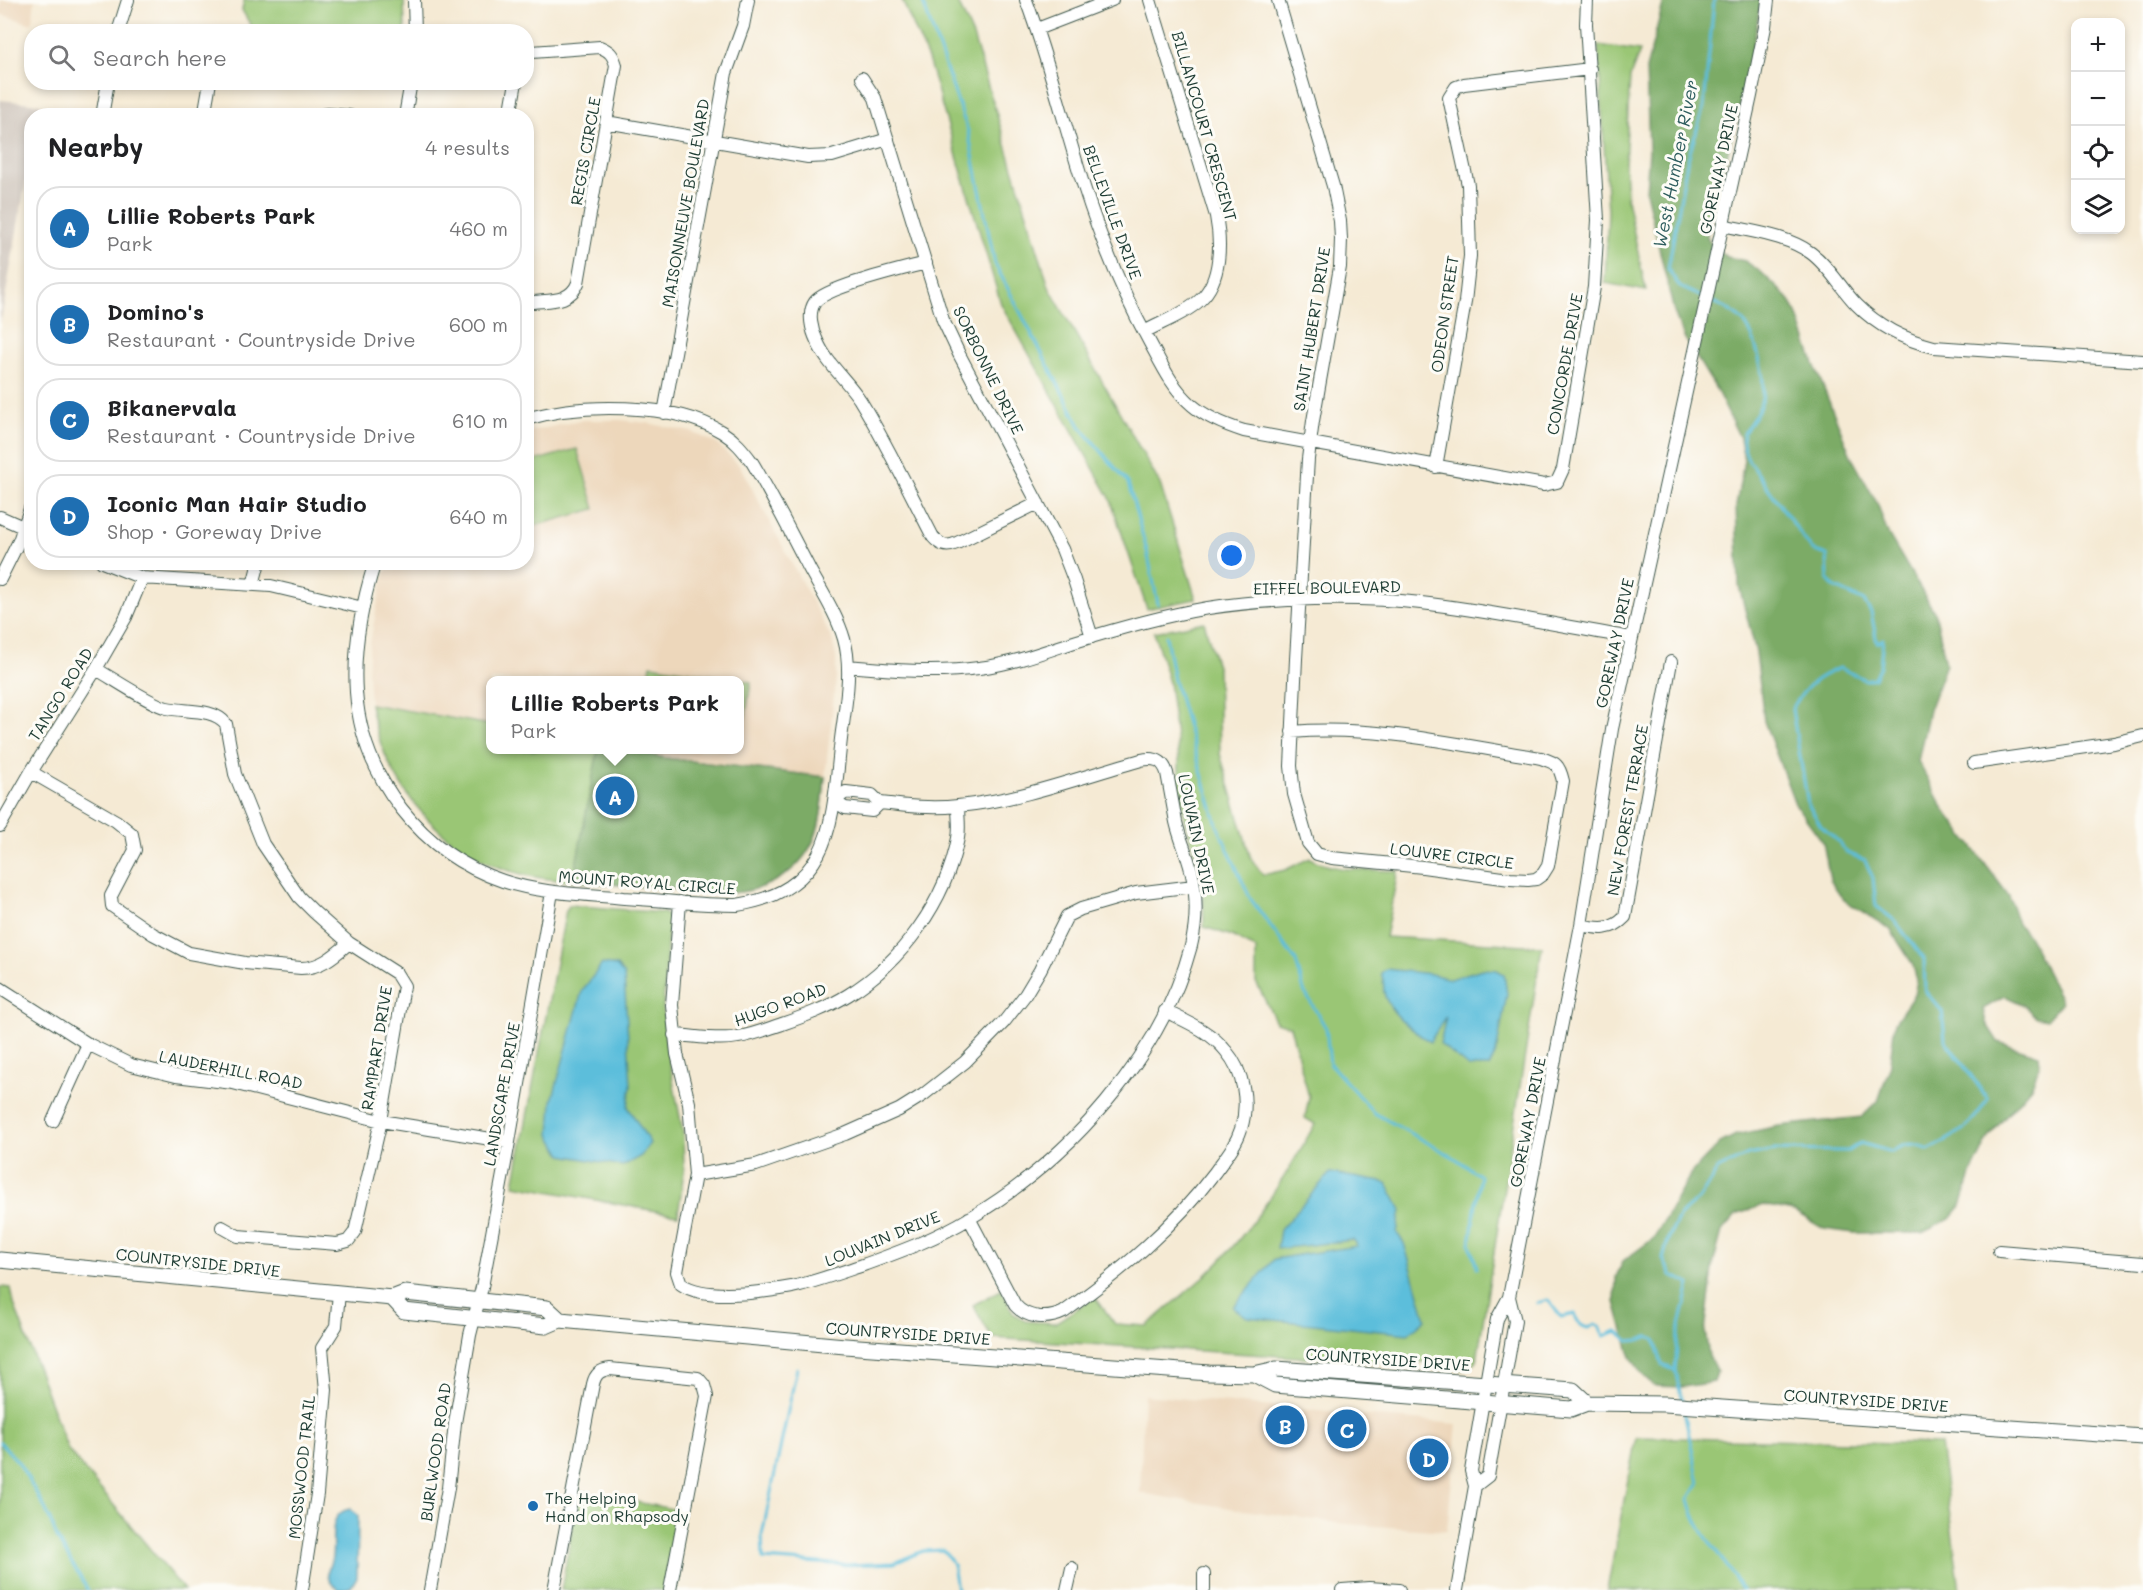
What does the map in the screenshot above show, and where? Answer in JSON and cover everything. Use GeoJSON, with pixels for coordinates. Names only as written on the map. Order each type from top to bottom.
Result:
{"type":"FeatureCollection","features":[{"type":"Feature","properties":{"kind":"main road","name":"COUNTRYSIDE DRIVE"},"geometry":{"type":"LineString","coordinates":[[0,1260],[392,1298],[405,1293],[479,1300],[547,1308],[560,1320]]}},
{"type":"Feature","properties":{"kind":"main road","name":"COUNTRYSIDE DRIVE"},"geometry":{"type":"LineString","coordinates":[[392,1298],[404,1311],[546,1326],[560,1320],[845,1346],[1254,1374],[1276,1369],[1573,1390],[1587,1403]]}},
{"type":"Feature","properties":{"kind":"main road","name":"COUNTRYSIDE DRIVE"},"geometry":{"type":"LineString","coordinates":[[1254,1374],[1275,1385],[1500,1404],[1571,1409],[1587,1403],[1665,1404],[2143,1437]]}},
{"type":"Feature","properties":{"kind":"street"},"geometry":{"type":"LineString","coordinates":[[120,24],[128,0]]}},
{"type":"Feature","properties":{"kind":"street"},"geometry":{"type":"LineString","coordinates":[[414,0],[415,24]]}},
{"type":"Feature","properties":{"kind":"street","name":"MAISONNEUVE BOULEVARD"},"geometry":{"type":"LineString","coordinates":[[664,413],[726,73],[743,26],[748,0]]}},
{"type":"Feature","properties":{"kind":"street","name":"BELLEVILLE DRIVE"},"geometry":{"type":"LineString","coordinates":[[1026,0],[1101,236],[1144,332],[1178,391],[1201,412],[1227,426],[1310,442]]}},
{"type":"Feature","properties":{"kind":"street"},"geometry":{"type":"LineString","coordinates":[[1037,29],[1112,0]]}},
{"type":"Feature","properties":{"kind":"street","name":"BILLANCOURT CRESCENT"},"geometry":{"type":"LineString","coordinates":[[1144,332],[1193,306],[1203,298],[1216,270],[1219,244],[1216,216],[1150,0]]}},
{"type":"Feature","properties":{"kind":"street","name":"SAINT HUBERT DRIVE"},"geometry":{"type":"LineString","coordinates":[[1278,0],[1333,186],[1340,221],[1340,267],[1310,442],[1300,600]]}},
{"type":"Feature","properties":{"kind":"street","name":"CONCORDE DRIVE"},"geometry":{"type":"LineString","coordinates":[[1310,442],[1436,467],[1544,485],[1557,482],[1562,475],[1594,287],[1598,220],[1587,0]]}},
{"type":"Feature","properties":{"kind":"street","name":"GOREWAY DRIVE"},"geometry":{"type":"LineString","coordinates":[[1457,1590],[1475,1486],[1471,1471],[1497,1318],[1509,1297],[1581,925],[1612,729],[1758,62],[1768,0]]}},
{"type":"Feature","properties":{"kind":"street","name":"REGIS CIRCLE"},"geometry":{"type":"LineString","coordinates":[[534,52],[600,47],[614,55],[616,65],[578,283],[575,291],[565,297],[534,302]]}},
{"type":"Feature","properties":{"kind":"street","name":"ODEON STREET"},"geometry":{"type":"LineString","coordinates":[[1436,467],[1465,302],[1470,256],[1468,185],[1449,98],[1456,87],[1464,84],[1590,69]]}},
{"type":"Feature","properties":{"kind":"street","name":"SORBONNE DRIVE"},"geometry":{"type":"LineString","coordinates":[[862,78],[875,98],[950,338],[1068,563],[1092,637]]}},
{"type":"Feature","properties":{"kind":"street"},"geometry":{"type":"LineString","coordinates":[[103,108],[107,90]]}},
{"type":"Feature","properties":{"kind":"street"},"geometry":{"type":"LineString","coordinates":[[205,108],[209,90]]}},
{"type":"Feature","properties":{"kind":"street"},"geometry":{"type":"LineString","coordinates":[[406,108],[410,90]]}},
{"type":"Feature","properties":{"kind":"street"},"geometry":{"type":"LineString","coordinates":[[511,108],[515,90]]}},
{"type":"Feature","properties":{"kind":"street"},"geometry":{"type":"LineString","coordinates":[[606,122],[821,158],[888,140]]}},
{"type":"Feature","properties":{"kind":"street"},"geometry":{"type":"LineString","coordinates":[[1723,225],[1779,237],[1811,253],[1857,305],[1884,327],[1913,342],[1934,347],[2143,361]]}},
{"type":"Feature","properties":{"kind":"street"},"geometry":{"type":"LineString","coordinates":[[926,263],[849,285],[820,297],[811,310],[812,327],[818,344],[860,400],[933,537],[939,543],[950,546],[1038,503]]}},
{"type":"Feature","properties":{"kind":"street","name":"MOUNT ROYAL CIRCLE"},"geometry":{"type":"LineString","coordinates":[[373,570],[363,608],[355,675],[358,707],[366,742],[374,764],[391,794],[411,820],[456,859],[504,882],[552,892],[737,905],[765,900],[801,877],[817,857],[831,823],[848,683],[848,666],[845,643],[837,620],[752,462],[743,450],[722,432],[702,422],[664,413],[593,407],[564,410],[534,417]]}},
{"type":"Feature","properties":{"kind":"street"},"geometry":{"type":"LineString","coordinates":[[0,517],[24,527]]}},
{"type":"Feature","properties":{"kind":"street"},"geometry":{"type":"LineString","coordinates":[[0,579],[24,535]]}},
{"type":"Feature","properties":{"kind":"street"},"geometry":{"type":"LineString","coordinates":[[122,570],[142,578],[253,585],[289,590],[363,608]]}},
{"type":"Feature","properties":{"kind":"street"},"geometry":{"type":"LineString","coordinates":[[253,585],[257,570]]}},
{"type":"Feature","properties":{"kind":"street","name":"TANGO ROAD"},"geometry":{"type":"LineString","coordinates":[[0,826],[31,771],[126,617],[142,578]]}},
{"type":"Feature","properties":{"kind":"street","name":"EIFFEL BOULEVARD"},"geometry":{"type":"LineString","coordinates":[[848,666],[915,672],[980,668],[1012,662],[1092,637],[1176,615],[1209,608],[1300,600],[1376,600],[1429,604],[1632,638]]}},
{"type":"Feature","properties":{"kind":"street","name":"LOUVRE CIRCLE"},"geometry":{"type":"LineString","coordinates":[[1292,732],[1315,730],[1387,733],[1541,758],[1555,763],[1561,771],[1563,780],[1548,866],[1536,879],[1528,880],[1332,858],[1317,854],[1308,843],[1294,794],[1291,766],[1292,732],[1300,600]]}},
{"type":"Feature","properties":{"kind":"street","name":"NEW FOREST TERRACE"},"geometry":{"type":"LineString","coordinates":[[1581,925],[1604,928],[1620,923],[1625,917],[1671,662]]}},
{"type":"Feature","properties":{"kind":"street","name":"RAMPART DRIVE"},"geometry":{"type":"LineString","coordinates":[[96,669],[164,708],[213,715],[222,719],[227,731],[235,774],[263,844],[299,897],[349,943],[396,973],[404,986],[381,1121],[355,1232],[348,1241],[337,1245],[238,1236],[222,1227]]}},
{"type":"Feature","properties":{"kind":"street"},"geometry":{"type":"LineString","coordinates":[[1974,763],[2114,743],[2143,736]]}},
{"type":"Feature","properties":{"kind":"street","name":"LOUVAIN DRIVE"},"geometry":{"type":"LineString","coordinates":[[680,902],[673,984],[674,1035],[689,1103],[694,1175],[677,1272],[681,1284],[695,1290],[754,1293],[808,1284],[917,1245],[969,1218],[1031,1176],[1084,1126],[1109,1098],[1136,1061],[1165,1011],[1187,959],[1194,934],[1196,909],[1194,886],[1176,823],[1165,765],[1153,759],[1141,760],[1018,796],[958,806],[912,807],[880,803],[873,795],[846,792],[834,801]]}},
{"type":"Feature","properties":{"kind":"street"},"geometry":{"type":"LineString","coordinates":[[31,771],[116,821],[132,834],[135,850],[111,896],[112,906],[153,934],[189,953],[245,963],[301,968],[321,964],[349,943]]}},
{"type":"Feature","properties":{"kind":"street","name":"HUGO ROAD"},"geometry":{"type":"LineString","coordinates":[[674,1035],[727,1039],[750,1035],[821,1009],[848,995],[874,976],[904,946],[936,899],[950,865],[958,837],[958,806]]}},
{"type":"Feature","properties":{"kind":"street"},"geometry":{"type":"LineString","coordinates":[[694,1175],[756,1165],[845,1134],[899,1110],[924,1095],[965,1062],[1004,1022],[1025,995],[1040,970],[1067,916],[1081,909],[1136,893],[1194,886]]}},
{"type":"Feature","properties":{"kind":"street","name":"LANDSCAPE DRIVE"},"geometry":{"type":"LineString","coordinates":[[474,1318],[509,1142],[552,892]]}},
{"type":"Feature","properties":{"kind":"street","name":"LAUDERHILL ROAD"},"geometry":{"type":"LineString","coordinates":[[0,988],[88,1044],[131,1065],[176,1076],[233,1083],[381,1121],[509,1142]]}},
{"type":"Feature","properties":{"kind":"street"},"geometry":{"type":"LineString","coordinates":[[969,1218],[1015,1305],[1021,1311],[1036,1316],[1056,1316],[1064,1312],[1125,1266],[1168,1226],[1228,1154],[1241,1128],[1245,1105],[1242,1082],[1227,1052],[1204,1031],[1165,1011]]}},
{"type":"Feature","properties":{"kind":"street"},"geometry":{"type":"LineString","coordinates":[[53,1120],[88,1044]]}},
{"type":"Feature","properties":{"kind":"street"},"geometry":{"type":"LineString","coordinates":[[1999,1251],[2143,1263]]}},
{"type":"Feature","properties":{"kind":"street","name":"MOSSWOOD TRAIL"},"geometry":{"type":"LineString","coordinates":[[302,1590],[317,1494],[326,1390],[322,1348],[336,1326],[339,1293]]}},
{"type":"Feature","properties":{"kind":"street","name":"GOREWAY DRIVE"},"geometry":{"type":"LineString","coordinates":[[1475,1486],[1488,1476],[1515,1321],[1509,1297]]}},
{"type":"Feature","properties":{"kind":"street","name":"BURLWOOD ROAD"},"geometry":{"type":"LineString","coordinates":[[430,1590],[474,1318]]}},
{"type":"Feature","properties":{"kind":"street"},"geometry":{"type":"LineString","coordinates":[[554,1590],[592,1384],[599,1372],[610,1369],[698,1378],[704,1385],[706,1396],[670,1590]]}},
{"type":"Feature","properties":{"kind":"street"},"geometry":{"type":"LineString","coordinates":[[1067,1590],[1072,1568]]}},
{"type":"Feature","properties":{"kind":"street"},"geometry":{"type":"LineString","coordinates":[[1204,1574],[1204,1590]]}},
{"type":"Feature","properties":{"kind":"street"},"geometry":{"type":"LineString","coordinates":[[1342,1590],[1369,1588],[1399,1590]]}},
{"type":"Feature","properties":{"kind":"shaded area"},"geometry":{"type":"Polygon","coordinates":[[[0,0],[35,0],[32,24],[0,14],[0,0]]]}},
{"type":"Feature","properties":{"kind":"shaded area"},"geometry":{"type":"Polygon","coordinates":[[[0,100],[40,104],[39,108],[24,108],[24,191],[0,326],[0,100]]]}},
{"type":"Feature","properties":{"kind":"shaded area"},"geometry":{"type":"Polygon","coordinates":[[[583,420],[647,423],[692,432],[716,443],[740,466],[832,639],[836,657],[836,678],[825,777],[646,754],[744,754],[744,676],[486,676],[486,724],[370,704],[368,673],[370,643],[386,570],[534,570],[534,430],[583,420]]]}},
{"type":"Feature","properties":{"kind":"shaded area"},"geometry":{"type":"Polygon","coordinates":[[[1144,1395],[1457,1424],[1447,1531],[1345,1524],[1140,1493],[1144,1395]]]}},
{"type":"Feature","properties":{"kind":"green space"},"geometry":{"type":"Polygon","coordinates":[[[244,0],[404,0],[405,24],[250,24],[242,10],[244,0]]]}},
{"type":"Feature","properties":{"kind":"green space"},"geometry":{"type":"Polygon","coordinates":[[[902,0],[957,0],[973,36],[1049,287],[1160,484],[1196,599],[1147,609],[1110,498],[1001,304],[928,59],[902,0]]]}},
{"type":"Feature","properties":{"kind":"green space"},"geometry":{"type":"Polygon","coordinates":[[[1664,0],[1761,0],[1751,60],[1708,224],[1707,236],[1712,246],[1727,257],[1745,261],[1761,272],[1788,298],[1797,313],[1814,364],[1851,456],[1878,505],[1887,532],[1936,615],[1946,664],[1929,710],[1918,761],[1942,806],[2009,896],[2018,924],[2029,937],[2062,1002],[2047,1019],[2036,1017],[2022,1004],[2005,996],[1983,1009],[1986,1023],[1998,1042],[2039,1055],[2040,1065],[2031,1087],[1990,1135],[1972,1172],[1961,1206],[1950,1219],[1922,1233],[1854,1233],[1824,1229],[1794,1211],[1763,1205],[1736,1215],[1722,1231],[1714,1261],[1705,1331],[1709,1356],[1717,1372],[1714,1382],[1683,1387],[1654,1386],[1640,1372],[1629,1352],[1615,1302],[1616,1277],[1623,1261],[1654,1238],[1692,1172],[1720,1143],[1736,1135],[1779,1126],[1862,1117],[1878,1101],[1889,1070],[1895,1022],[1914,995],[1917,980],[1912,963],[1890,929],[1844,900],[1830,880],[1823,842],[1795,804],[1764,721],[1756,652],[1739,586],[1736,506],[1744,460],[1740,438],[1716,389],[1684,337],[1674,312],[1646,192],[1649,150],[1646,69],[1664,0]]]}},
{"type":"Feature","properties":{"kind":"green space"},"geometry":{"type":"Polygon","coordinates":[[[1598,45],[1640,51],[1630,77],[1625,164],[1627,199],[1646,291],[1605,283],[1608,211],[1598,45]]]}},
{"type":"Feature","properties":{"kind":"green space"},"geometry":{"type":"Polygon","coordinates":[[[577,449],[595,509],[534,526],[534,461],[577,449]]]}},
{"type":"Feature","properties":{"kind":"green space"},"geometry":{"type":"Polygon","coordinates":[[[1204,622],[1218,670],[1220,754],[1251,859],[1263,875],[1285,870],[1310,858],[1341,868],[1398,871],[1385,937],[1542,946],[1478,1354],[1476,1361],[1463,1370],[1427,1362],[1376,1362],[992,1338],[973,1305],[1001,1290],[1014,1314],[1025,1321],[1055,1323],[1095,1297],[1115,1324],[1147,1326],[1207,1274],[1253,1222],[1280,1184],[1315,1124],[1305,1118],[1309,1097],[1290,1026],[1276,1022],[1256,982],[1256,949],[1232,936],[1204,927],[1203,884],[1185,818],[1179,783],[1179,760],[1169,683],[1154,632],[1204,622]]]}},
{"type":"Feature","properties":{"kind":"green space"},"geometry":{"type":"Polygon","coordinates":[[[651,665],[716,676],[649,676],[651,665]]]}},
{"type":"Feature","properties":{"kind":"green space"},"geometry":{"type":"Polygon","coordinates":[[[744,681],[751,682],[744,725],[744,681]]]}},
{"type":"Feature","properties":{"kind":"green space"},"geometry":{"type":"Polygon","coordinates":[[[370,704],[486,724],[486,754],[646,754],[825,777],[822,807],[815,837],[800,861],[779,879],[753,889],[725,893],[545,879],[495,866],[468,852],[443,834],[422,813],[404,789],[389,762],[370,704]]]}},
{"type":"Feature","properties":{"kind":"green space"},"geometry":{"type":"Polygon","coordinates":[[[597,754],[646,754],[825,777],[821,815],[815,837],[808,850],[790,871],[766,885],[725,893],[573,881],[597,754]]]}},
{"type":"Feature","properties":{"kind":"green space"},"geometry":{"type":"Polygon","coordinates":[[[570,905],[664,913],[669,918],[663,1008],[666,1045],[683,1132],[684,1170],[678,1215],[514,1185],[566,910],[570,905]]]}},
{"type":"Feature","properties":{"kind":"green space"},"geometry":{"type":"Polygon","coordinates":[[[0,1287],[11,1288],[14,1304],[68,1450],[184,1590],[0,1590],[0,1287]]]}},
{"type":"Feature","properties":{"kind":"green space"},"geometry":{"type":"Polygon","coordinates":[[[1636,1437],[1940,1444],[1960,1590],[1607,1590],[1636,1437]]]}},
{"type":"Feature","properties":{"kind":"green space"},"geometry":{"type":"Polygon","coordinates":[[[579,1491],[678,1510],[664,1590],[561,1590],[579,1491]]]}},
{"type":"Feature","properties":{"kind":"water"},"geometry":{"type":"Polygon","coordinates":[[[602,964],[617,966],[624,975],[631,1086],[628,1107],[650,1143],[641,1156],[623,1166],[562,1155],[550,1135],[552,1101],[582,991],[602,964]]]}},
{"type":"Feature","properties":{"kind":"water"},"geometry":{"type":"Polygon","coordinates":[[[1386,969],[1431,974],[1450,979],[1482,969],[1497,970],[1504,974],[1507,994],[1496,1053],[1489,1067],[1468,1067],[1440,1044],[1446,1016],[1430,1042],[1402,1021],[1386,1000],[1381,973],[1386,969]]]}},
{"type":"Feature","properties":{"kind":"water"},"geometry":{"type":"Polygon","coordinates":[[[1330,1173],[1387,1183],[1401,1210],[1397,1233],[1404,1243],[1426,1319],[1408,1334],[1247,1317],[1233,1307],[1274,1259],[1357,1246],[1353,1240],[1277,1249],[1280,1230],[1330,1173]]]}},
{"type":"Feature","properties":{"kind":"water"},"geometry":{"type":"Polygon","coordinates":[[[350,1509],[358,1515],[357,1577],[351,1587],[340,1590],[334,1586],[328,1576],[332,1557],[333,1528],[337,1516],[350,1509]]]}},
{"type":"Feature","properties":{"kind":"waterway"},"geometry":{"type":"LineString","coordinates":[[922,0],[968,131],[995,264],[1080,426],[1128,483],[1147,551],[1158,604]]}},
{"type":"Feature","properties":{"kind":"waterway","name":"West Humber River"},"geometry":{"type":"LineString","coordinates":[[1704,298],[1680,287],[1668,269],[1687,162],[1704,106],[1714,0]]}},
{"type":"Feature","properties":{"kind":"waterway","name":"West Humber River"},"geometry":{"type":"LineString","coordinates":[[1682,1401],[1675,1370],[1678,1334],[1690,1284],[1671,1275],[1663,1259],[1669,1237],[1680,1215],[1699,1199],[1718,1169],[1748,1155],[1775,1150],[1848,1151],[1860,1143],[1892,1152],[1910,1144],[1919,1145],[1928,1150],[1962,1130],[1988,1099],[1945,1040],[1942,1011],[1925,991],[1924,959],[1894,920],[1876,906],[1873,878],[1865,860],[1847,853],[1838,841],[1821,826],[1808,804],[1792,709],[1812,684],[1824,675],[1840,668],[1866,680],[1874,678],[1880,666],[1883,639],[1877,643],[1871,612],[1864,601],[1834,587],[1828,580],[1827,555],[1812,550],[1749,461],[1743,436],[1757,412],[1763,395],[1762,372],[1756,347],[1742,320],[1727,309],[1710,301]]}},
{"type":"Feature","properties":{"kind":"waterway"},"geometry":{"type":"LineString","coordinates":[[1166,636],[1174,680],[1217,825],[1250,898],[1296,961],[1304,991],[1326,1028],[1330,1064],[1374,1113],[1455,1158],[1480,1176],[1470,1244],[1477,1268]]}},
{"type":"Feature","properties":{"kind":"waterway"},"geometry":{"type":"LineString","coordinates":[[1537,1303],[1548,1300],[1561,1317],[1574,1314],[1583,1327],[1589,1328],[1595,1324],[1599,1326],[1604,1336],[1617,1331],[1629,1341],[1649,1336],[1655,1340],[1662,1365],[1675,1370]]}},
{"type":"Feature","properties":{"kind":"waterway"},"geometry":{"type":"LineString","coordinates":[[797,1368],[762,1535],[763,1559],[847,1565],[894,1563],[923,1551],[943,1550],[953,1564],[957,1590]]}},
{"type":"Feature","properties":{"kind":"waterway","name":"West Humber River"},"geometry":{"type":"LineString","coordinates":[[1684,1411],[1699,1483],[1689,1499],[1693,1512],[1705,1536],[1742,1590]]}},
{"type":"Feature","properties":{"kind":"waterway"},"geometry":{"type":"LineString","coordinates":[[0,1442],[19,1463],[46,1510],[58,1540],[88,1590]]}},
{"type":"Feature","properties":{"kind":"place","name":"Lillie Roberts Park"},"geometry":{"type":"Point","coordinates":[615,796]}},
{"type":"Feature","properties":{"kind":"place","name":"Domino's"},"geometry":{"type":"Point","coordinates":[1285,1425]}},
{"type":"Feature","properties":{"kind":"place","name":"Bikanervala"},"geometry":{"type":"Point","coordinates":[1347,1429]}},
{"type":"Feature","properties":{"kind":"place","name":"Iconic Man Hair Studio"},"geometry":{"type":"Point","coordinates":[1429,1458]}},
{"type":"Feature","properties":{"kind":"place","name":"The Helping Hand on Rhapsody"},"geometry":{"type":"Point","coordinates":[533,1506]}}]}
